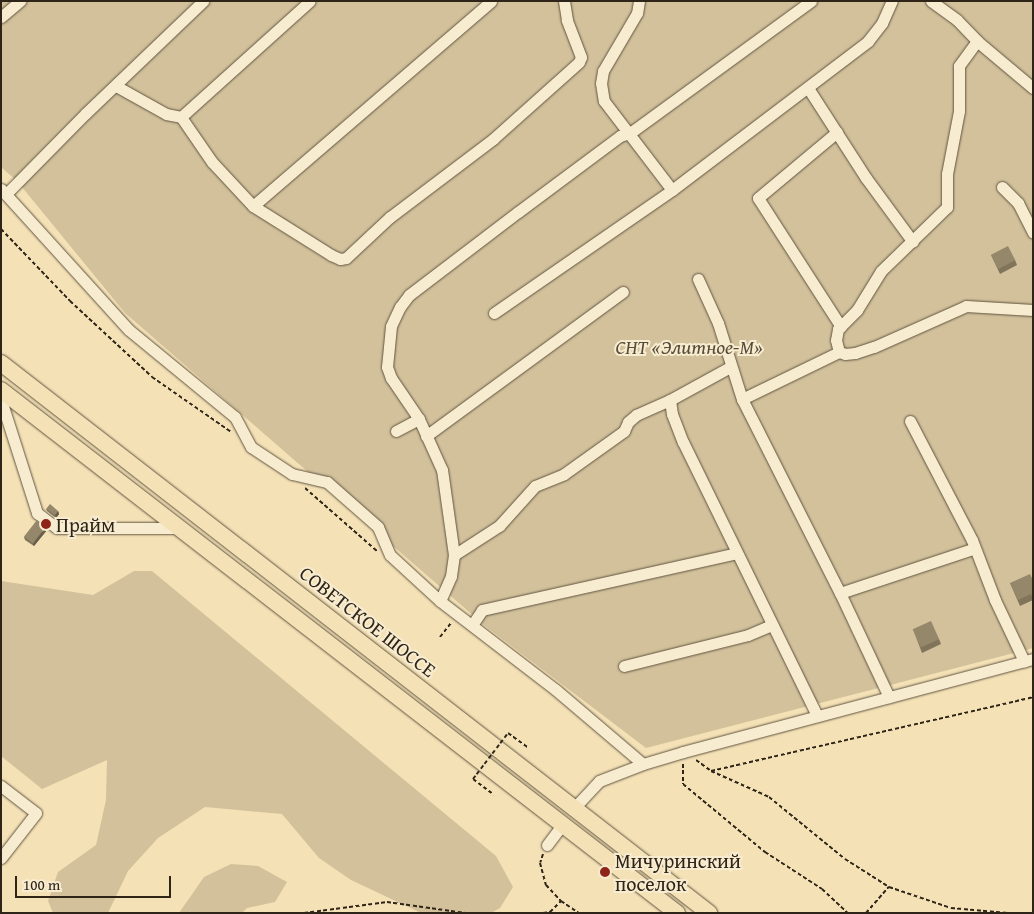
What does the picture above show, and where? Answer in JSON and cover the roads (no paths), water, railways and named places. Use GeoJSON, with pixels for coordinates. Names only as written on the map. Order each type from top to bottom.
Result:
{"type":"FeatureCollection","features":[{"type":"Feature","properties":{"kind":"highway","name":"СОВЕТСКОЕ ШОССЕ"},"geometry":{"type":"LineString","coordinates":[[1,363],[710,913]]}},
{"type":"Feature","properties":{"kind":"highway","name":"СОВЕТСКОЕ ШОССЕ"},"geometry":{"type":"LineString","coordinates":[[1,390],[677,913]]}},
{"type":"Feature","properties":{"kind":"highway"},"geometry":{"type":"LineString","coordinates":[[563,824],[574,808]]}},
{"type":"Feature","properties":{"kind":"street"},"geometry":{"type":"LineString","coordinates":[[1,17],[20,1]]}},
{"type":"Feature","properties":{"kind":"street"},"geometry":{"type":"LineString","coordinates":[[203,1],[4,191],[129,330],[235,418],[251,447],[292,474],[327,482],[378,527],[390,555],[440,600],[556,690],[643,764]]}},
{"type":"Feature","properties":{"kind":"street"},"geometry":{"type":"LineString","coordinates":[[181,117],[310,1]]}},
{"type":"Feature","properties":{"kind":"street"},"geometry":{"type":"LineString","coordinates":[[253,206],[491,1]]}},
{"type":"Feature","properties":{"kind":"street"},"geometry":{"type":"LineString","coordinates":[[640,1],[637,13],[603,71],[601,83],[604,101],[612,114],[630,133],[672,190]]}},
{"type":"Feature","properties":{"kind":"street"},"geometry":{"type":"LineString","coordinates":[[440,600],[451,576],[454,555],[442,470],[418,419],[391,378],[387,367],[391,326],[409,295],[612,142],[630,133],[810,1]]}},
{"type":"Feature","properties":{"kind":"street"},"geometry":{"type":"LineString","coordinates":[[494,313],[672,190],[868,41],[882,23],[892,1]]}},
{"type":"Feature","properties":{"kind":"street"},"geometry":{"type":"LineString","coordinates":[[931,1],[957,20],[977,41],[1033,88]]}},
{"type":"Feature","properties":{"kind":"street"},"geometry":{"type":"LineString","coordinates":[[116,86],[166,114],[181,117],[212,162],[253,206],[340,259],[346,258],[390,217],[493,139],[579,62],[580,57],[567,20],[567,4]]}},
{"type":"Feature","properties":{"kind":"street"},"geometry":{"type":"LineString","coordinates":[[839,352],[836,340],[840,327],[857,310],[881,271],[948,207],[946,174],[959,111],[959,66],[977,41]]}},
{"type":"Feature","properties":{"kind":"street"},"geometry":{"type":"LineString","coordinates":[[808,88],[913,242]]}},
{"type":"Feature","properties":{"kind":"street"},"geometry":{"type":"LineString","coordinates":[[837,132],[758,198],[840,327]]}},
{"type":"Feature","properties":{"kind":"street"},"geometry":{"type":"LineString","coordinates":[[1002,186],[1018,203],[1033,232]]}},
{"type":"Feature","properties":{"kind":"street"},"geometry":{"type":"LineString","coordinates":[[698,279],[718,323],[730,367],[742,399],[840,592],[889,697]]}},
{"type":"Feature","properties":{"kind":"street"},"geometry":{"type":"LineString","coordinates":[[426,436],[623,292]]}},
{"type":"Feature","properties":{"kind":"street"},"geometry":{"type":"LineString","coordinates":[[742,399],[839,352],[845,354],[855,353],[874,347],[966,306],[1033,310]]}},
{"type":"Feature","properties":{"kind":"street"},"geometry":{"type":"LineString","coordinates":[[454,555],[499,526],[535,486],[564,474],[624,431],[628,422],[636,415],[670,400],[730,367]]}},
{"type":"Feature","properties":{"kind":"street"},"geometry":{"type":"LineString","coordinates":[[1,400],[37,514],[57,528],[178,528]]}},
{"type":"Feature","properties":{"kind":"street"},"geometry":{"type":"LineString","coordinates":[[670,400],[672,414],[682,442],[817,716]]}},
{"type":"Feature","properties":{"kind":"street"},"geometry":{"type":"LineString","coordinates":[[396,431],[418,419]]}},
{"type":"Feature","properties":{"kind":"street"},"geometry":{"type":"LineString","coordinates":[[574,808],[599,781],[643,764],[1028,660],[995,600],[975,548],[910,422]]}},
{"type":"Feature","properties":{"kind":"street"},"geometry":{"type":"LineString","coordinates":[[840,592],[975,548]]}},
{"type":"Feature","properties":{"kind":"street"},"geometry":{"type":"LineString","coordinates":[[472,625],[482,610],[736,553]]}},
{"type":"Feature","properties":{"kind":"street"},"geometry":{"type":"LineString","coordinates":[[624,666],[748,635],[772,625]]}},
{"type":"Feature","properties":{"kind":"street"},"geometry":{"type":"LineString","coordinates":[[1,786],[36,813],[1,858]]}},
{"type":"Feature","properties":{"kind":"street"},"geometry":{"type":"LineString","coordinates":[[547,845],[563,824]]}},
{"type":"Feature","properties":{"kind":"place","name":"Прайм"},"geometry":{"type":"Point","coordinates":[46,524]}},
{"type":"Feature","properties":{"kind":"place","name":"Мичуринский поселок"},"geometry":{"type":"Point","coordinates":[605,872]}},
{"type":"Feature","properties":{"kind":"park label","name":"СНТ «Элитное-М»"},"geometry":{"type":"Point","coordinates":[689,346]}}]}
